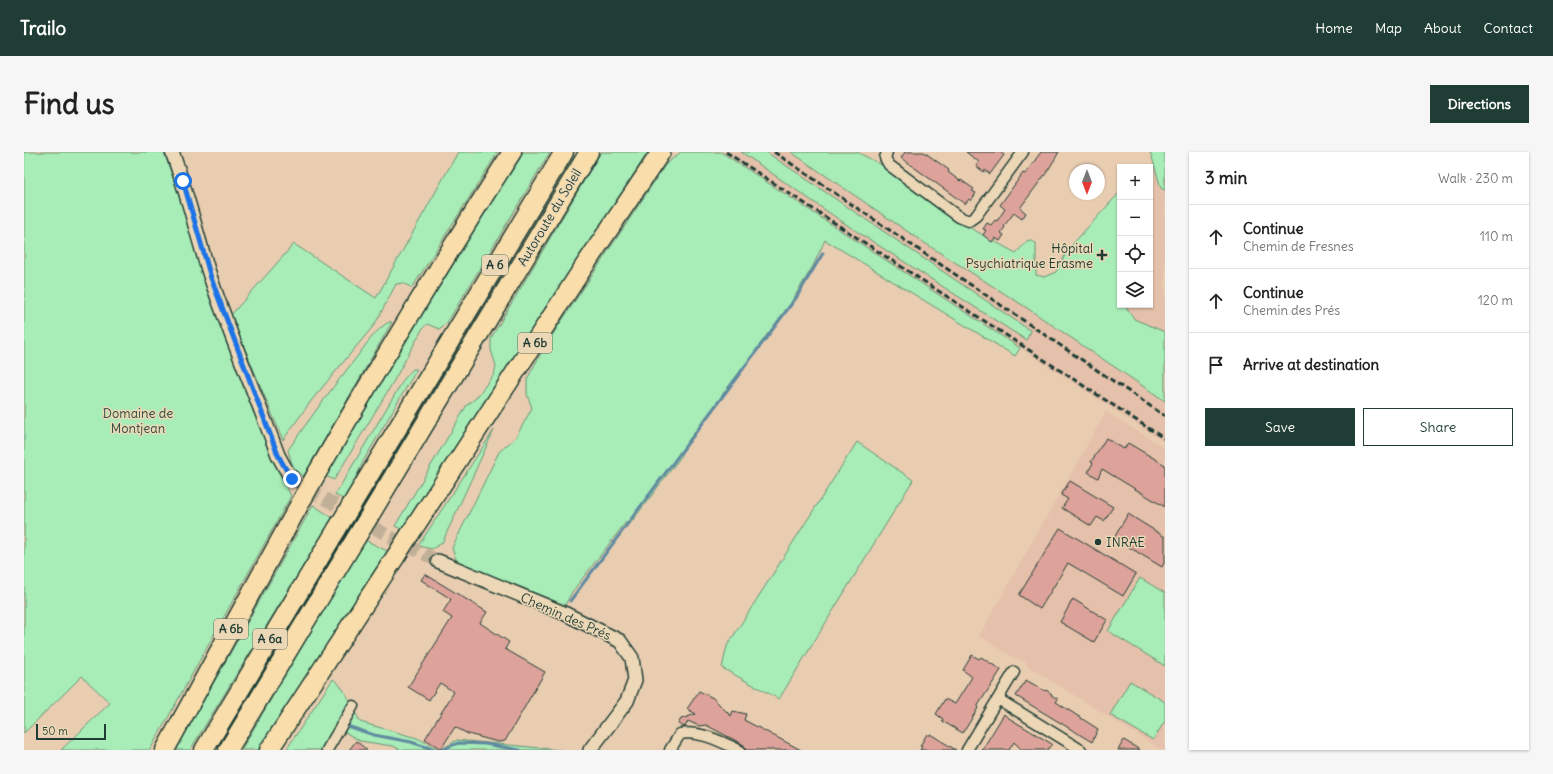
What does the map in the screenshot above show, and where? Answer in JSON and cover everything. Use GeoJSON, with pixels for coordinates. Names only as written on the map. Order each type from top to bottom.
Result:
{"type":"FeatureCollection","features":[{"type":"Feature","properties":{"kind":"highway","name":"A 6b"},"geometry":{"type":"LineString","coordinates":[[165,750],[297,509],[362,395],[421,297],[512,152]]}},
{"type":"Feature","properties":{"kind":"highway","name":"Autoroute du Soleil"},"geometry":{"type":"LineString","coordinates":[[427,379],[564,152]]}},
{"type":"Feature","properties":{"kind":"highway","name":"Autoroute du Soleil"},"geometry":{"type":"LineString","coordinates":[[497,303],[589,152]]}},
{"type":"Feature","properties":{"kind":"highway","name":"A 6b"},"geometry":{"type":"LineString","coordinates":[[269,750],[661,152]]}},
{"type":"Feature","properties":{"kind":"highway","name":"A 6a"},"geometry":{"type":"LineString","coordinates":[[228,750],[497,303]]}},
{"type":"Feature","properties":{"kind":"highway","name":"A 6a"},"geometry":{"type":"LineString","coordinates":[[204,750],[427,379]]}},
{"type":"Feature","properties":{"kind":"street"},"geometry":{"type":"LineString","coordinates":[[172,152],[183,181],[211,278],[278,455],[292,479]]}},
{"type":"Feature","properties":{"kind":"street"},"geometry":{"type":"LineString","coordinates":[[886,155],[889,165],[959,217],[969,221],[976,216],[1023,152]]}},
{"type":"Feature","properties":{"kind":"street","name":"Chemin des Prés"},"geometry":{"type":"LineString","coordinates":[[438,561],[566,614],[620,640],[632,658],[635,680],[627,701],[590,750]]}},
{"type":"Feature","properties":{"kind":"street"},"geometry":{"type":"LineString","coordinates":[[967,750],[1014,672]]}},
{"type":"Feature","properties":{"kind":"street"},"geometry":{"type":"LineString","coordinates":[[998,699],[1081,750]]}},
{"type":"Feature","properties":{"kind":"street"},"geometry":{"type":"LineString","coordinates":[[327,750],[354,706]]}},
{"type":"Feature","properties":{"kind":"street"},"geometry":{"type":"LineString","coordinates":[[670,750],[680,734],[686,733],[700,735],[719,741],[739,750]]}},
{"type":"Feature","properties":{"kind":"shaded area"},"geometry":{"type":"Polygon","coordinates":[[[721,152],[791,152],[923,242],[1024,306],[1165,401],[1165,443],[721,152]]]}},
{"type":"Feature","properties":{"kind":"shaded area","name":"Hôpital Psychiatrique Erasme"},"geometry":{"type":"Polygon","coordinates":[[[1165,157],[1165,392],[1043,310],[1117,305],[1117,308],[1153,308],[1153,168],[1165,157]]]}},
{"type":"Feature","properties":{"kind":"shaded area","name":"INRAE"},"geometry":{"type":"Polygon","coordinates":[[[1106,412],[1165,448],[1165,750],[1162,750],[1026,665],[1027,663],[1017,657],[1016,659],[979,636],[1106,412]]]}},
{"type":"Feature","properties":{"kind":"green space","name":"Domaine de Montjean"},"geometry":{"type":"Polygon","coordinates":[[[24,152],[164,152],[269,452],[291,496],[150,750],[61,750],[110,703],[82,676],[24,733],[24,152]]]}},
{"type":"Feature","properties":{"kind":"green space"},"geometry":{"type":"Polygon","coordinates":[[[458,152],[498,152],[412,288],[403,283],[396,284],[375,324],[311,401],[283,440],[230,316],[294,244],[376,298],[458,152]]]}},
{"type":"Feature","properties":{"kind":"green space"},"geometry":{"type":"Polygon","coordinates":[[[523,152],[550,152],[447,323],[439,329],[427,324],[423,328],[392,384],[334,480],[326,476],[412,331],[523,152]]]}},
{"type":"Feature","properties":{"kind":"green space"},"geometry":{"type":"Polygon","coordinates":[[[601,152],[648,152],[404,530],[395,526],[467,405],[476,398],[494,374],[496,366],[491,350],[491,338],[601,152]]]}},
{"type":"Feature","properties":{"kind":"green space"},"geometry":{"type":"Polygon","coordinates":[[[681,152],[721,152],[1020,348],[1015,356],[825,240],[813,266],[790,304],[679,453],[682,455],[630,524],[626,522],[572,592],[564,607],[457,562],[452,548],[499,452],[516,437],[532,408],[527,394],[527,379],[545,346],[666,164],[681,152]]]}},
{"type":"Feature","properties":{"kind":"green space"},"geometry":{"type":"Polygon","coordinates":[[[741,152],[766,152],[1031,331],[1026,340],[850,227],[741,152]]]}},
{"type":"Feature","properties":{"kind":"green space"},"geometry":{"type":"Polygon","coordinates":[[[791,152],[857,152],[886,167],[972,229],[1016,253],[1028,240],[1036,243],[1036,275],[1044,277],[1056,272],[1069,248],[1117,195],[1117,308],[1127,308],[1134,319],[1165,332],[1165,401],[1024,306],[923,242],[791,152]]]}},
{"type":"Feature","properties":{"kind":"green space"},"geometry":{"type":"Polygon","coordinates":[[[1149,152],[1165,152],[1165,190],[1161,188],[1151,154],[1149,152]]]}},
{"type":"Feature","properties":{"kind":"green space"},"geometry":{"type":"Polygon","coordinates":[[[389,322],[392,322],[303,477],[293,468],[288,450],[321,403],[367,343],[375,333],[389,322]]]}},
{"type":"Feature","properties":{"kind":"green space"},"geometry":{"type":"Polygon","coordinates":[[[413,369],[417,369],[364,460],[345,500],[335,495],[404,379],[413,369]]]}},
{"type":"Feature","properties":{"kind":"green space"},"geometry":{"type":"Polygon","coordinates":[[[494,430],[442,543],[432,549],[418,546],[494,430]]]}},
{"type":"Feature","properties":{"kind":"green space"},"geometry":{"type":"Polygon","coordinates":[[[857,442],[913,480],[779,699],[722,668],[727,646],[857,442]]]}},
{"type":"Feature","properties":{"kind":"green space"},"geometry":{"type":"Polygon","coordinates":[[[313,505],[333,518],[190,750],[176,750],[313,505]]]}},
{"type":"Feature","properties":{"kind":"green space"},"geometry":{"type":"Polygon","coordinates":[[[365,540],[387,551],[259,750],[241,750],[365,540]]]}},
{"type":"Feature","properties":{"kind":"green space"},"geometry":{"type":"Polygon","coordinates":[[[1140,578],[1165,593],[1165,666],[1108,631],[1140,578]]]}},
{"type":"Feature","properties":{"kind":"green space"},"geometry":{"type":"Polygon","coordinates":[[[333,679],[345,693],[360,722],[417,738],[440,750],[401,750],[393,746],[360,741],[336,727],[321,750],[286,750],[333,679]]]}},
{"type":"Feature","properties":{"kind":"green space"},"geometry":{"type":"Polygon","coordinates":[[[1130,681],[1165,702],[1165,721],[1153,740],[1110,715],[1130,681]]]}},
{"type":"Feature","properties":{"kind":"green space"},"geometry":{"type":"Polygon","coordinates":[[[457,740],[560,750],[440,750],[457,740]]]}},
{"type":"Feature","properties":{"kind":"building"},"geometry":{"type":"Polygon","coordinates":[[[905,152],[924,152],[949,170],[948,172],[974,189],[972,191],[976,193],[971,201],[969,199],[965,204],[901,158],[905,152]]]}},
{"type":"Feature","properties":{"kind":"building"},"geometry":{"type":"Polygon","coordinates":[[[966,152],[1000,152],[1004,155],[990,174],[985,170],[984,172],[976,166],[979,162],[966,152]]]}},
{"type":"Feature","properties":{"kind":"building"},"geometry":{"type":"Polygon","coordinates":[[[1041,152],[1059,152],[1047,172],[1020,208],[1026,213],[1022,219],[1014,213],[1004,226],[1005,227],[1001,233],[1004,235],[1000,241],[995,238],[992,242],[983,235],[986,230],[983,229],[987,223],[991,225],[995,220],[997,221],[1005,209],[1000,205],[1023,173],[1025,174],[1041,152]]]}},
{"type":"Feature","properties":{"kind":"building"},"geometry":{"type":"Polygon","coordinates":[[[1106,438],[1124,449],[1128,443],[1165,465],[1165,507],[1102,469],[1098,478],[1088,472],[1093,463],[1091,462],[1106,438]]]}},
{"type":"Feature","properties":{"kind":"building"},"geometry":{"type":"Polygon","coordinates":[[[1070,481],[1113,507],[1104,521],[1097,517],[1091,526],[1062,508],[1068,499],[1061,495],[1070,481]]]}},
{"type":"Feature","properties":{"kind":"building"},"geometry":{"type":"Polygon","coordinates":[[[1128,514],[1165,537],[1165,561],[1162,567],[1114,538],[1128,514]]]}},
{"type":"Feature","properties":{"kind":"building"},"geometry":{"type":"Polygon","coordinates":[[[1060,528],[1136,574],[1123,596],[1068,563],[1040,609],[1019,595],[1060,528]]]}},
{"type":"Feature","properties":{"kind":"building"},"geometry":{"type":"Polygon","coordinates":[[[425,574],[487,612],[480,623],[509,642],[505,649],[545,672],[505,741],[498,742],[468,734],[455,727],[441,749],[425,739],[454,692],[440,683],[429,700],[408,687],[452,618],[443,612],[451,599],[421,580],[425,574]]]}},
{"type":"Feature","properties":{"kind":"building"},"geometry":{"type":"Polygon","coordinates":[[[1073,599],[1107,620],[1094,642],[1060,622],[1073,599]]]}},
{"type":"Feature","properties":{"kind":"building"},"geometry":{"type":"Polygon","coordinates":[[[972,655],[979,659],[981,657],[1001,670],[977,707],[978,708],[963,733],[942,721],[943,719],[936,714],[945,699],[955,704],[972,677],[963,670],[972,655]]]}},
{"type":"Feature","properties":{"kind":"building"},"geometry":{"type":"Polygon","coordinates":[[[1026,680],[1052,694],[1051,695],[1058,699],[1056,702],[1098,729],[1092,742],[1016,696],[1026,680]]]}},
{"type":"Feature","properties":{"kind":"building"},"geometry":{"type":"Polygon","coordinates":[[[699,691],[713,698],[731,716],[733,711],[746,714],[744,720],[801,750],[745,750],[744,745],[706,725],[699,726],[688,721],[685,727],[678,724],[681,719],[696,714],[687,709],[699,691]]]}},
{"type":"Feature","properties":{"kind":"building"},"geometry":{"type":"Polygon","coordinates":[[[1004,714],[1052,744],[1047,750],[1022,750],[1014,742],[1009,750],[982,750],[1004,714]]]}},
{"type":"Feature","properties":{"kind":"building"},"geometry":{"type":"Polygon","coordinates":[[[927,734],[929,736],[930,734],[956,750],[920,750],[922,747],[920,746],[927,734]]]}},
{"type":"Feature","properties":{"kind":"building"},"geometry":{"type":"Polygon","coordinates":[[[1124,740],[1140,750],[1118,750],[1124,740]]]}},
{"type":"Feature","properties":{"kind":"building"},"geometry":{"type":"Polygon","coordinates":[[[356,741],[367,750],[349,750],[356,741]]]}},
{"type":"Feature","properties":{"kind":"waterway"},"geometry":{"type":"LineString","coordinates":[[570,601],[796,298],[823,253]]}},
{"type":"Feature","properties":{"kind":"waterway"},"geometry":{"type":"LineString","coordinates":[[347,726],[374,735],[411,742],[435,750]]}},
{"type":"Feature","properties":{"kind":"waterway"},"geometry":{"type":"LineString","coordinates":[[442,750],[458,743],[485,744],[520,750]]}},
{"type":"Feature","properties":{"kind":"tunnel"},"geometry":{"type":"LineString","coordinates":[[292,479],[385,534],[438,561]]}},
{"type":"Feature","properties":{"kind":"railway"},"geometry":{"type":"LineString","coordinates":[[726,152],[1165,439]]}},
{"type":"Feature","properties":{"kind":"railway"},"geometry":{"type":"LineString","coordinates":[[774,152],[1165,416]]}},
{"type":"Feature","properties":{"kind":"place","name":"Hôpital Psychiatrique Erasme"},"geometry":{"type":"Point","coordinates":[1102,255]}},
{"type":"Feature","properties":{"kind":"place","name":"INRAE"},"geometry":{"type":"Point","coordinates":[1098,542]}},
{"type":"Feature","properties":{"kind":"route"},"geometry":{"type":"LineString","coordinates":[[183,181],[211,278],[278,455],[292,479]]}}]}
